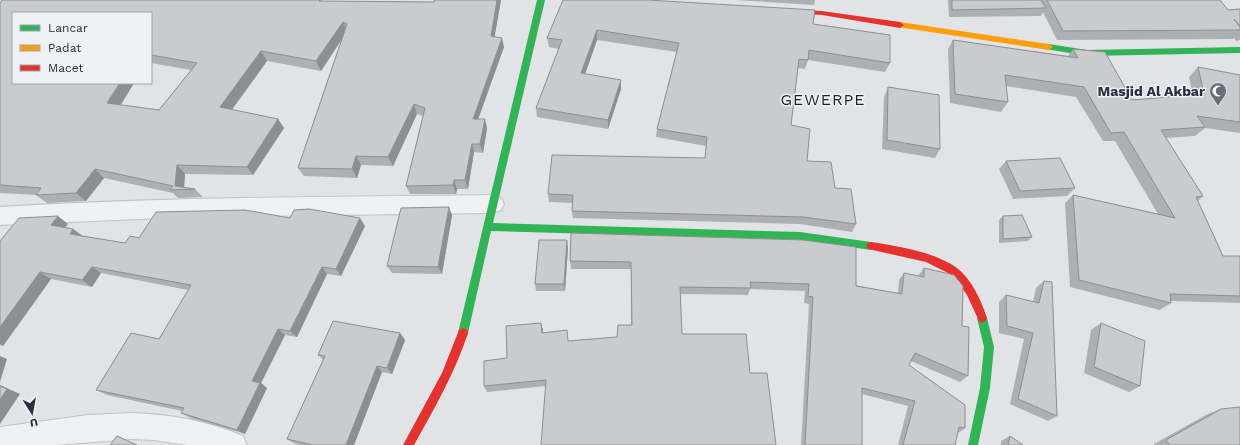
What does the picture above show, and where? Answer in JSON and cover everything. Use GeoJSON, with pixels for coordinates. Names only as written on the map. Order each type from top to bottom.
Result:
{"type":"FeatureCollection","features":[{"type":"Feature","properties":{"kind":"main road"},"geometry":{"type":"LineString","coordinates":[[408,445],[432,403],[459,346],[469,313],[487,227],[541,0]]}},
{"type":"Feature","properties":{"kind":"main road"},"geometry":{"type":"LineString","coordinates":[[775,10],[822,13],[1087,53],[1240,50]]}},
{"type":"Feature","properties":{"kind":"main road"},"geometry":{"type":"LineString","coordinates":[[487,227],[800,236],[882,248],[909,254],[941,265],[953,271],[970,290],[979,308],[989,347],[985,388],[973,445]]}},
{"type":"Feature","properties":{"kind":"street"},"geometry":{"type":"LineString","coordinates":[[0,216],[75,211],[196,207],[493,204]]}},
{"type":"Feature","properties":{"kind":"street"},"geometry":{"type":"LineString","coordinates":[[0,440],[109,426],[147,426],[176,430],[234,445]]}},
{"type":"Feature","properties":{"kind":"building"},"geometry":{"type":"Polygon","coordinates":[[[2,0],[320,0],[319,1],[434,2],[434,0],[497,0],[491,36],[502,38],[473,119],[485,119],[480,144],[472,144],[465,180],[454,180],[453,185],[406,186],[425,108],[414,104],[388,157],[356,156],[352,169],[298,168],[347,24],[343,22],[316,61],[261,51],[220,107],[278,119],[247,167],[177,165],[175,186],[195,189],[170,190],[173,186],[95,169],[76,193],[36,195],[41,188],[0,185],[0,3],[2,0]]]}},
{"type":"Feature","properties":{"kind":"building"},"geometry":{"type":"Polygon","coordinates":[[[563,0],[648,0],[815,10],[813,24],[890,35],[890,63],[809,50],[808,60],[799,59],[791,125],[810,129],[807,161],[831,162],[835,188],[851,189],[856,224],[803,217],[572,211],[573,195],[548,194],[552,155],[705,158],[707,137],[657,129],[679,43],[597,30],[581,73],[621,80],[608,120],[536,108],[562,40],[547,38],[563,0]]]}},
{"type":"Feature","properties":{"kind":"building"},"geometry":{"type":"Polygon","coordinates":[[[952,0],[1041,0],[1046,8],[952,10],[952,0]]]}},
{"type":"Feature","properties":{"kind":"building"},"geometry":{"type":"Polygon","coordinates":[[[1047,0],[1220,0],[1228,10],[1240,9],[1240,26],[1234,19],[1240,27],[1240,30],[1063,31],[1047,0]]]}},
{"type":"Feature","properties":{"kind":"building"},"geometry":{"type":"Polygon","coordinates":[[[953,40],[1078,58],[1073,49],[1105,52],[1132,100],[1204,94],[1198,67],[1240,75],[1240,122],[1197,116],[1205,127],[1161,130],[1203,196],[1196,197],[1223,256],[1240,256],[1240,296],[1170,294],[1171,303],[1079,280],[1073,195],[1175,218],[1124,132],[1111,133],[1084,87],[1005,75],[1008,102],[955,94],[953,40]]]}},
{"type":"Feature","properties":{"kind":"building"},"geometry":{"type":"Polygon","coordinates":[[[888,87],[939,95],[940,149],[887,140],[888,87]]]}},
{"type":"Feature","properties":{"kind":"building"},"geometry":{"type":"Polygon","coordinates":[[[1060,158],[1075,188],[1020,191],[1006,161],[1060,158]]]}},
{"type":"Feature","properties":{"kind":"building"},"geometry":{"type":"Polygon","coordinates":[[[449,207],[438,267],[387,266],[401,208],[449,207]]]}},
{"type":"Feature","properties":{"kind":"building"},"geometry":{"type":"Polygon","coordinates":[[[309,209],[360,218],[336,269],[322,267],[290,331],[278,329],[252,381],[260,383],[237,430],[181,413],[184,408],[96,390],[131,333],[159,339],[191,285],[92,267],[82,280],[40,272],[0,327],[0,241],[19,218],[58,216],[51,225],[73,229],[70,234],[125,243],[130,236],[139,238],[156,212],[245,210],[290,218],[294,210],[309,209]]]}},
{"type":"Feature","properties":{"kind":"building"},"geometry":{"type":"Polygon","coordinates":[[[1022,215],[1032,237],[1003,239],[1003,216],[1022,215]]]}},
{"type":"Feature","properties":{"kind":"building"},"geometry":{"type":"Polygon","coordinates":[[[571,233],[803,240],[856,247],[856,286],[902,294],[904,273],[924,277],[924,268],[954,275],[963,286],[962,326],[969,327],[968,376],[915,353],[909,365],[965,405],[965,428],[959,427],[955,445],[903,445],[915,401],[862,388],[862,445],[805,445],[813,297],[808,296],[809,284],[750,282],[751,288],[680,287],[682,334],[746,334],[750,373],[767,373],[776,445],[541,445],[546,380],[484,386],[484,361],[507,358],[506,326],[541,323],[542,333],[567,330],[568,341],[617,337],[618,325],[632,325],[631,262],[570,261],[571,233]]]}},
{"type":"Feature","properties":{"kind":"building"},"geometry":{"type":"Polygon","coordinates":[[[539,240],[567,240],[564,284],[535,284],[539,240]]]}},
{"type":"Feature","properties":{"kind":"building"},"geometry":{"type":"Polygon","coordinates":[[[1044,281],[1052,282],[1057,416],[1018,399],[1033,333],[1007,326],[1006,295],[1039,303],[1044,281]]]}},
{"type":"Feature","properties":{"kind":"building"},"geometry":{"type":"Polygon","coordinates":[[[333,321],[400,333],[387,368],[377,366],[346,445],[313,445],[287,439],[325,356],[318,355],[333,321]]]}},
{"type":"Feature","properties":{"kind":"building"},"geometry":{"type":"Polygon","coordinates":[[[1101,323],[1145,341],[1140,386],[1094,367],[1101,323]]]}},
{"type":"Feature","properties":{"kind":"building"},"geometry":{"type":"Polygon","coordinates":[[[0,386],[7,389],[0,400],[0,386]]]}},
{"type":"Feature","properties":{"kind":"building"},"geometry":{"type":"Polygon","coordinates":[[[1240,407],[1240,445],[1170,445],[1166,440],[1221,409],[1240,407]]]}},
{"type":"Feature","properties":{"kind":"building"},"geometry":{"type":"Polygon","coordinates":[[[117,436],[137,445],[110,445],[117,436]]]}},
{"type":"Feature","properties":{"kind":"building"},"geometry":{"type":"Polygon","coordinates":[[[1010,436],[1023,445],[1008,445],[1010,436]]]}},
{"type":"Feature","properties":{"kind":"traffic: fast"},"geometry":{"type":"LineString","coordinates":[[463,333],[541,0]]}},
{"type":"Feature","properties":{"kind":"traffic: fast"},"geometry":{"type":"LineString","coordinates":[[1049,47],[1087,53],[1240,50]]}},
{"type":"Feature","properties":{"kind":"traffic: fast"},"geometry":{"type":"LineString","coordinates":[[487,227],[800,236],[871,246]]}},
{"type":"Feature","properties":{"kind":"traffic: fast"},"geometry":{"type":"LineString","coordinates":[[973,445],[985,388],[989,347],[982,318]]}},
{"type":"Feature","properties":{"kind":"traffic: slow"},"geometry":{"type":"LineString","coordinates":[[900,25],[1049,47]]}},
{"type":"Feature","properties":{"kind":"traffic: jam"},"geometry":{"type":"LineString","coordinates":[[785,11],[822,13],[900,25]]}},
{"type":"Feature","properties":{"kind":"traffic: jam"},"geometry":{"type":"LineString","coordinates":[[871,246],[926,258],[946,266],[958,275],[971,292],[982,318]]}},
{"type":"Feature","properties":{"kind":"traffic: jam"},"geometry":{"type":"LineString","coordinates":[[408,445],[446,376],[463,333]]}},
{"type":"Feature","properties":{"kind":"place","name":"Masjid Al Akbar"},"geometry":{"type":"Point","coordinates":[1218,106]}},
{"type":"Feature","properties":{"kind":"district","name":"GEWERPE"},"geometry":{"type":"Point","coordinates":[823,99]}}]}
